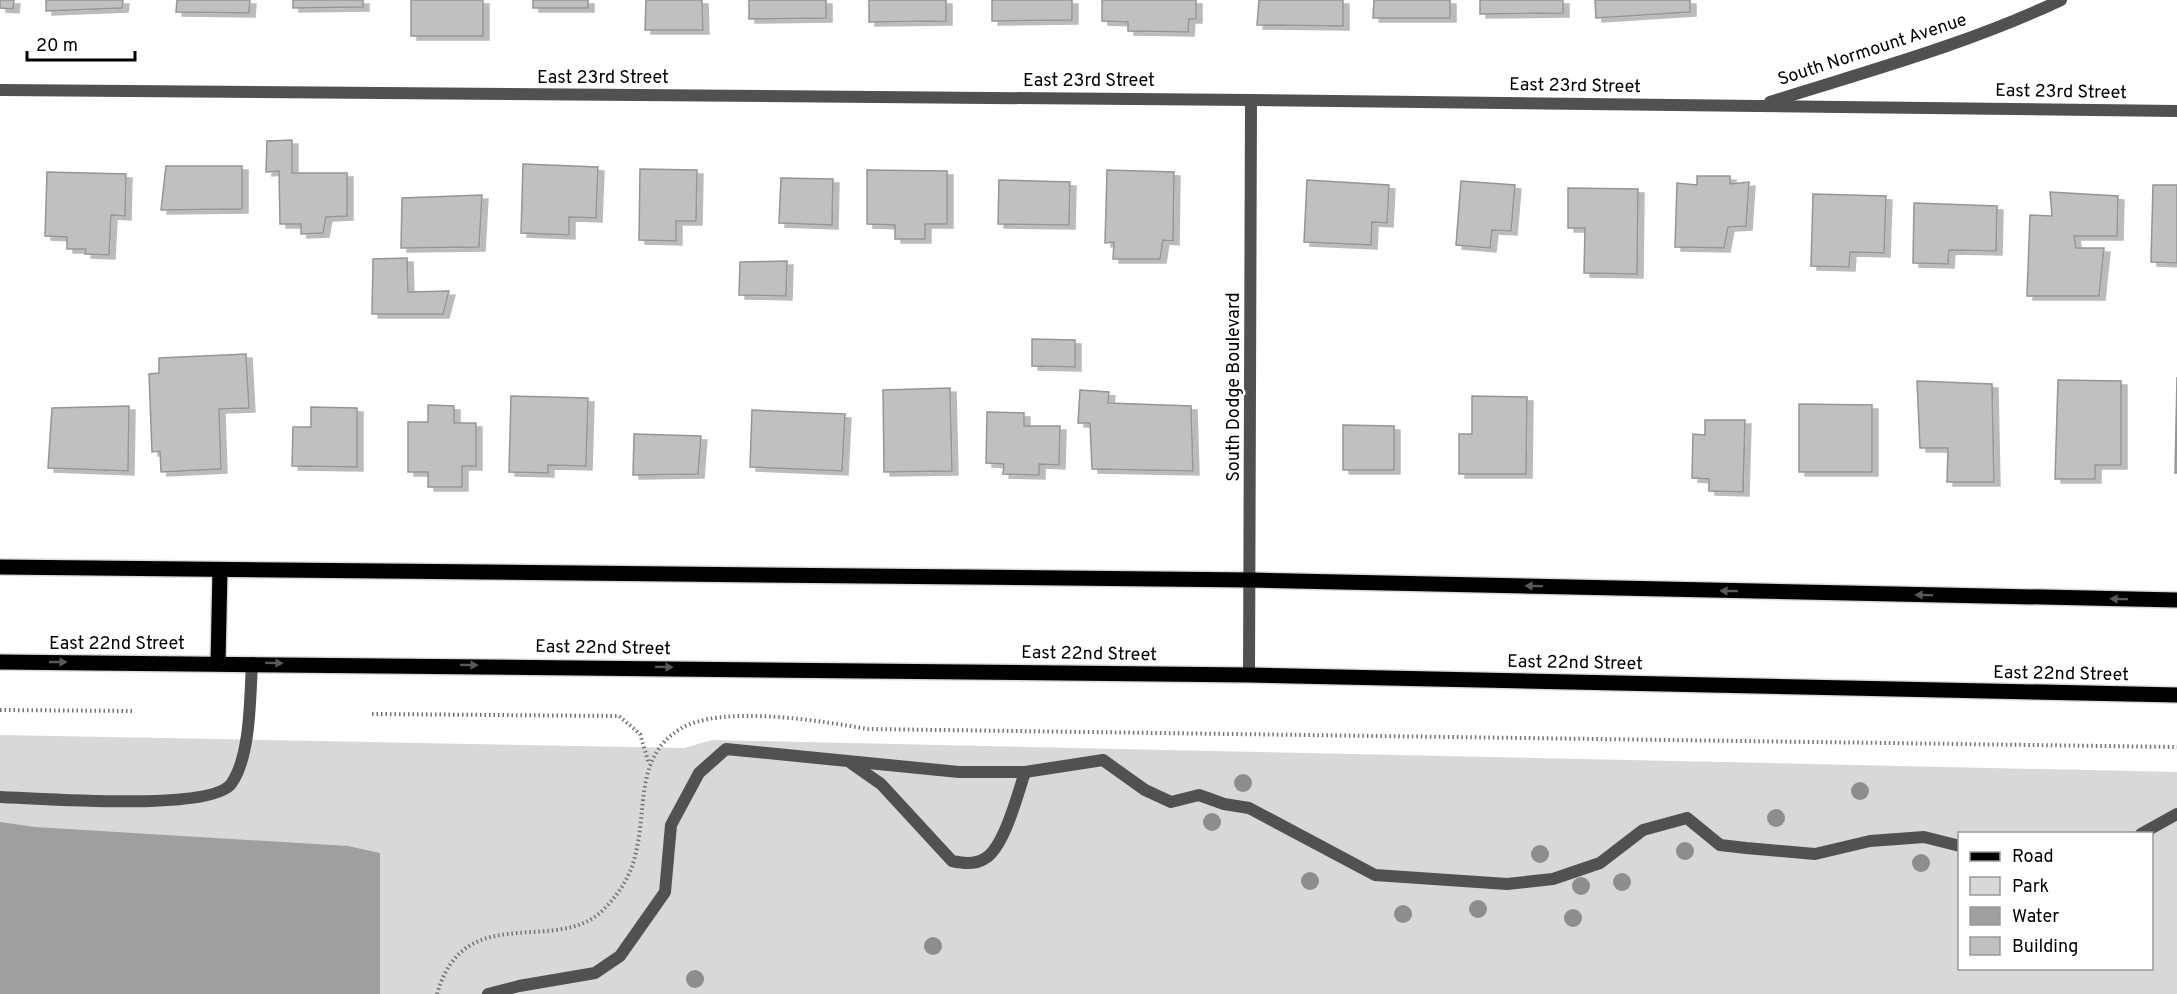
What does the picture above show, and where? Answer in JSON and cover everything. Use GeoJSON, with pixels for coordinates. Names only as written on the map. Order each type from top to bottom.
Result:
{"type":"FeatureCollection","features":[{"type":"Feature","properties":{"kind":"main road"},"geometry":{"type":"LineString","coordinates":[[0,567],[1251,580],[2177,600]]}},
{"type":"Feature","properties":{"kind":"main road"},"geometry":{"type":"LineString","coordinates":[[218,663],[220,570]]}},
{"type":"Feature","properties":{"kind":"main road","name":"East 22nd Street"},"geometry":{"type":"LineString","coordinates":[[0,662],[1249,675],[2177,695]]}},
{"type":"Feature","properties":{"kind":"street","name":"South Normount Avenue"},"geometry":{"type":"LineString","coordinates":[[1761,105],[1907,59],[2031,14],[2061,0]]}},
{"type":"Feature","properties":{"kind":"street","name":"East 23rd Street"},"geometry":{"type":"LineString","coordinates":[[0,90],[1251,100],[2177,111]]}},
{"type":"Feature","properties":{"kind":"street","name":"South Dodge Boulevard"},"geometry":{"type":"LineString","coordinates":[[1249,675],[1251,100]]}},
{"type":"Feature","properties":{"kind":"street"},"geometry":{"type":"LineString","coordinates":[[0,797],[182,801],[214,794],[230,786],[240,766],[249,712],[252,663]]}},
{"type":"Feature","properties":{"kind":"street"},"geometry":{"type":"LineString","coordinates":[[488,994],[519,986],[595,974],[620,957],[665,892],[671,825],[699,773],[726,749],[959,772],[1025,772],[1103,760],[1145,790],[1171,802],[1199,795],[1224,804],[1249,808],[1375,875],[1507,884],[1553,879],[1600,863],[1642,830],[1687,818],[1720,845],[1746,848],[1815,854],[1870,842],[1924,837],[1958,846]]}},
{"type":"Feature","properties":{"kind":"street"},"geometry":{"type":"LineString","coordinates":[[849,761],[881,784],[952,861],[967,864],[985,859],[1004,834],[1025,772]]}},
{"type":"Feature","properties":{"kind":"street"},"geometry":{"type":"LineString","coordinates":[[2145,832],[2177,814]]}},
{"type":"Feature","properties":{"kind":"path"},"geometry":{"type":"LineString","coordinates":[[0,710],[133,711]]}},
{"type":"Feature","properties":{"kind":"path"},"geometry":{"type":"LineString","coordinates":[[372,714],[619,716],[640,734],[649,764]]}},
{"type":"Feature","properties":{"kind":"path"},"geometry":{"type":"LineString","coordinates":[[437,994],[454,959],[476,943],[507,932],[568,929],[586,924],[605,908],[627,880],[636,852],[649,764],[664,741],[680,729],[700,719],[799,717],[868,729],[2177,747]]}},
{"type":"Feature","properties":{"kind":"green space"},"geometry":{"type":"Polygon","coordinates":[[[0,735],[684,748],[712,740],[2177,772],[2177,994],[0,994],[0,735]]]}},
{"type":"Feature","properties":{"kind":"water"},"geometry":{"type":"Polygon","coordinates":[[[0,822],[35,827],[348,846],[380,853],[380,994],[0,994],[0,822]]]}},
{"type":"Feature","properties":{"kind":"building"},"geometry":{"type":"Polygon","coordinates":[[[0,0],[14,0],[13,9],[0,8],[0,0]]]}},
{"type":"Feature","properties":{"kind":"building"},"geometry":{"type":"Polygon","coordinates":[[[46,0],[123,0],[122,8],[46,11],[46,0]]]}},
{"type":"Feature","properties":{"kind":"building"},"geometry":{"type":"Polygon","coordinates":[[[177,0],[250,0],[249,13],[176,12],[177,0]]]}},
{"type":"Feature","properties":{"kind":"building"},"geometry":{"type":"Polygon","coordinates":[[[293,0],[363,0],[363,7],[293,8],[293,0]]]}},
{"type":"Feature","properties":{"kind":"building"},"geometry":{"type":"Polygon","coordinates":[[[411,0],[483,0],[483,36],[411,36],[411,0]]]}},
{"type":"Feature","properties":{"kind":"building"},"geometry":{"type":"Polygon","coordinates":[[[533,0],[588,0],[588,8],[533,8],[533,0]]]}},
{"type":"Feature","properties":{"kind":"building"},"geometry":{"type":"Polygon","coordinates":[[[646,0],[702,0],[703,30],[645,30],[646,0]]]}},
{"type":"Feature","properties":{"kind":"building"},"geometry":{"type":"Polygon","coordinates":[[[749,0],[826,0],[826,18],[749,19],[749,0]]]}},
{"type":"Feature","properties":{"kind":"building"},"geometry":{"type":"Polygon","coordinates":[[[869,0],[946,0],[946,21],[869,22],[869,0]]]}},
{"type":"Feature","properties":{"kind":"building"},"geometry":{"type":"Polygon","coordinates":[[[992,0],[1072,0],[1072,20],[992,21],[992,0]]]}},
{"type":"Feature","properties":{"kind":"building"},"geometry":{"type":"Polygon","coordinates":[[[1102,0],[1196,0],[1196,19],[1189,19],[1188,32],[1128,31],[1128,22],[1102,21],[1102,0]]]}},
{"type":"Feature","properties":{"kind":"building"},"geometry":{"type":"Polygon","coordinates":[[[1259,0],[1343,0],[1343,26],[1257,25],[1259,0]]]}},
{"type":"Feature","properties":{"kind":"building"},"geometry":{"type":"Polygon","coordinates":[[[1374,0],[1450,0],[1450,18],[1373,18],[1374,0]]]}},
{"type":"Feature","properties":{"kind":"building"},"geometry":{"type":"Polygon","coordinates":[[[1480,0],[1563,0],[1563,13],[1480,14],[1480,0]]]}},
{"type":"Feature","properties":{"kind":"building"},"geometry":{"type":"Polygon","coordinates":[[[1595,0],[1690,0],[1690,12],[1596,18],[1595,0]]]}},
{"type":"Feature","properties":{"kind":"building"},"geometry":{"type":"Polygon","coordinates":[[[292,140],[292,173],[347,173],[347,216],[326,217],[323,233],[301,234],[301,224],[280,224],[279,171],[266,172],[267,141],[292,140]]]}},
{"type":"Feature","properties":{"kind":"building"},"geometry":{"type":"Polygon","coordinates":[[[523,164],[598,167],[596,218],[569,217],[569,235],[521,233],[523,164]]]}},
{"type":"Feature","properties":{"kind":"building"},"geometry":{"type":"Polygon","coordinates":[[[166,166],[242,166],[242,209],[161,210],[166,166]]]}},
{"type":"Feature","properties":{"kind":"building"},"geometry":{"type":"Polygon","coordinates":[[[640,169],[697,170],[696,221],[676,221],[676,241],[639,240],[640,169]]]}},
{"type":"Feature","properties":{"kind":"building"},"geometry":{"type":"Polygon","coordinates":[[[867,170],[947,171],[947,224],[925,224],[925,239],[895,239],[895,225],[867,224],[867,170]]]}},
{"type":"Feature","properties":{"kind":"building"},"geometry":{"type":"Polygon","coordinates":[[[1107,170],[1174,172],[1173,241],[1163,240],[1160,259],[1113,259],[1114,242],[1105,243],[1107,170]]]}},
{"type":"Feature","properties":{"kind":"building"},"geometry":{"type":"Polygon","coordinates":[[[47,172],[126,174],[125,216],[111,215],[109,255],[85,254],[86,249],[67,249],[67,237],[45,236],[47,172]]]}},
{"type":"Feature","properties":{"kind":"building"},"geometry":{"type":"Polygon","coordinates":[[[1697,176],[1730,176],[1730,184],[1749,182],[1746,226],[1728,227],[1724,248],[1675,247],[1677,183],[1697,185],[1697,176]]]}},
{"type":"Feature","properties":{"kind":"building"},"geometry":{"type":"Polygon","coordinates":[[[781,178],[833,179],[832,225],[779,223],[781,178]]]}},
{"type":"Feature","properties":{"kind":"building"},"geometry":{"type":"Polygon","coordinates":[[[999,180],[1070,182],[1069,225],[998,224],[999,180]]]}},
{"type":"Feature","properties":{"kind":"building"},"geometry":{"type":"Polygon","coordinates":[[[1307,180],[1389,185],[1387,223],[1372,222],[1371,245],[1304,242],[1307,180]]]}},
{"type":"Feature","properties":{"kind":"building"},"geometry":{"type":"Polygon","coordinates":[[[1461,181],[1515,185],[1511,231],[1492,230],[1490,248],[1456,245],[1461,181]]]}},
{"type":"Feature","properties":{"kind":"building"},"geometry":{"type":"Polygon","coordinates":[[[2153,185],[2177,185],[2177,263],[2151,262],[2153,185]]]}},
{"type":"Feature","properties":{"kind":"building"},"geometry":{"type":"Polygon","coordinates":[[[1568,188],[1638,189],[1637,274],[1584,273],[1585,228],[1568,228],[1568,188]]]}},
{"type":"Feature","properties":{"kind":"building"},"geometry":{"type":"Polygon","coordinates":[[[2050,192],[2118,196],[2117,236],[2074,236],[2076,248],[2104,248],[2099,296],[2027,296],[2030,215],[2052,216],[2050,192]]]}},
{"type":"Feature","properties":{"kind":"building"},"geometry":{"type":"Polygon","coordinates":[[[1813,194],[1886,196],[1884,253],[1850,252],[1849,267],[1811,266],[1813,194]]]}},
{"type":"Feature","properties":{"kind":"building"},"geometry":{"type":"Polygon","coordinates":[[[482,195],[479,247],[401,248],[402,198],[482,195]]]}},
{"type":"Feature","properties":{"kind":"building"},"geometry":{"type":"Polygon","coordinates":[[[1914,203],[1997,206],[1996,251],[1949,250],[1948,264],[1913,263],[1914,203]]]}},
{"type":"Feature","properties":{"kind":"building"},"geometry":{"type":"Polygon","coordinates":[[[407,258],[408,292],[449,291],[443,314],[372,314],[373,259],[407,258]]]}},
{"type":"Feature","properties":{"kind":"building"},"geometry":{"type":"Polygon","coordinates":[[[787,261],[786,296],[739,295],[740,262],[787,261]]]}},
{"type":"Feature","properties":{"kind":"building"},"geometry":{"type":"Polygon","coordinates":[[[1032,339],[1075,340],[1075,367],[1032,366],[1032,339]]]}},
{"type":"Feature","properties":{"kind":"building"},"geometry":{"type":"Polygon","coordinates":[[[246,354],[249,408],[219,409],[221,469],[161,472],[160,451],[152,452],[149,374],[159,373],[159,358],[246,354]]]}},
{"type":"Feature","properties":{"kind":"building"},"geometry":{"type":"Polygon","coordinates":[[[2177,377],[2177,473],[2175,473],[2177,377]]]}},
{"type":"Feature","properties":{"kind":"building"},"geometry":{"type":"Polygon","coordinates":[[[2058,380],[2121,381],[2121,465],[2095,465],[2095,479],[2055,479],[2058,380]]]}},
{"type":"Feature","properties":{"kind":"building"},"geometry":{"type":"Polygon","coordinates":[[[1917,381],[1992,384],[1994,482],[1947,482],[1948,448],[1920,448],[1917,381]]]}},
{"type":"Feature","properties":{"kind":"building"},"geometry":{"type":"Polygon","coordinates":[[[950,388],[952,471],[884,472],[883,390],[950,388]]]}},
{"type":"Feature","properties":{"kind":"building"},"geometry":{"type":"Polygon","coordinates":[[[1080,390],[1109,392],[1108,403],[1191,406],[1193,471],[1092,469],[1090,423],[1078,423],[1080,390]]]}},
{"type":"Feature","properties":{"kind":"building"},"geometry":{"type":"Polygon","coordinates":[[[511,396],[588,398],[586,466],[548,465],[548,473],[509,472],[511,396]]]}},
{"type":"Feature","properties":{"kind":"building"},"geometry":{"type":"Polygon","coordinates":[[[1472,396],[1527,397],[1526,474],[1459,474],[1459,434],[1472,434],[1472,396]]]}},
{"type":"Feature","properties":{"kind":"building"},"geometry":{"type":"Polygon","coordinates":[[[1799,404],[1872,405],[1872,472],[1799,472],[1799,404]]]}},
{"type":"Feature","properties":{"kind":"building"},"geometry":{"type":"Polygon","coordinates":[[[428,405],[454,406],[454,423],[476,423],[476,466],[462,466],[462,487],[428,487],[428,472],[408,472],[408,422],[428,422],[428,405]]]}},
{"type":"Feature","properties":{"kind":"building"},"geometry":{"type":"Polygon","coordinates":[[[129,406],[128,471],[48,468],[52,408],[129,406]]]}},
{"type":"Feature","properties":{"kind":"building"},"geometry":{"type":"Polygon","coordinates":[[[311,407],[357,408],[357,467],[292,466],[293,427],[311,427],[311,407]]]}},
{"type":"Feature","properties":{"kind":"building"},"geometry":{"type":"Polygon","coordinates":[[[752,410],[845,414],[842,471],[750,467],[752,410]]]}},
{"type":"Feature","properties":{"kind":"building"},"geometry":{"type":"Polygon","coordinates":[[[987,412],[1024,413],[1024,426],[1060,426],[1059,465],[1039,464],[1039,475],[1003,474],[1004,464],[986,463],[987,412]]]}},
{"type":"Feature","properties":{"kind":"building"},"geometry":{"type":"Polygon","coordinates":[[[1705,420],[1745,420],[1743,492],[1709,491],[1709,479],[1692,478],[1693,434],[1705,435],[1705,420]]]}},
{"type":"Feature","properties":{"kind":"building"},"geometry":{"type":"Polygon","coordinates":[[[1343,425],[1394,426],[1394,470],[1343,470],[1343,425]]]}},
{"type":"Feature","properties":{"kind":"building"},"geometry":{"type":"Polygon","coordinates":[[[634,434],[701,436],[698,474],[633,475],[634,434]]]}}]}
